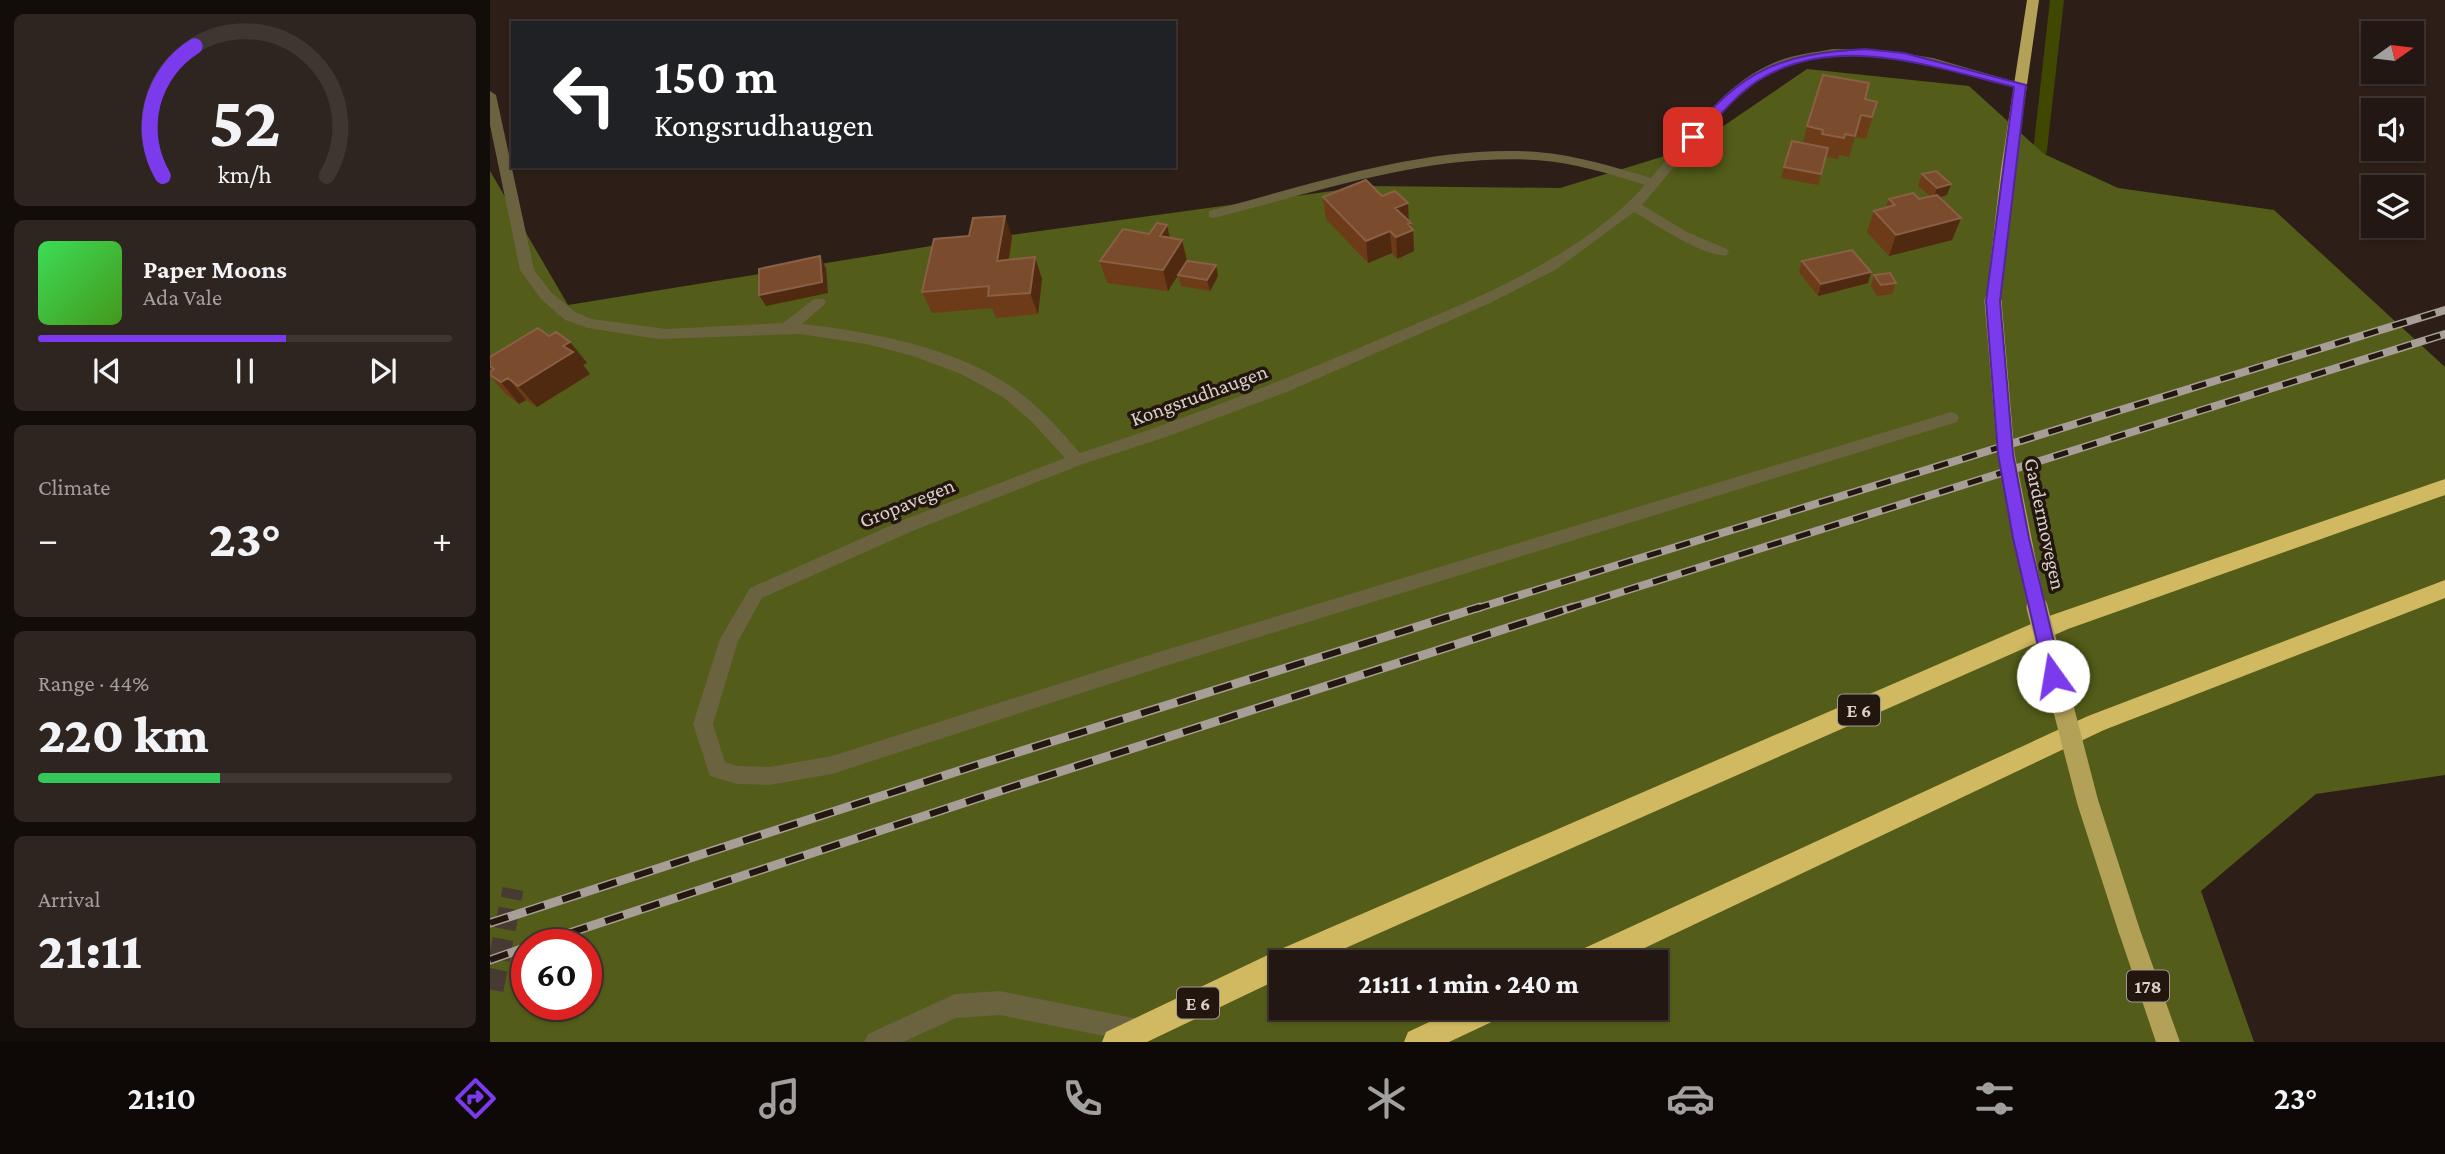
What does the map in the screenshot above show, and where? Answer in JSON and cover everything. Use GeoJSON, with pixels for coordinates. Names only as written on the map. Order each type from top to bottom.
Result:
{"type":"FeatureCollection","features":[{"type":"Feature","properties":{"kind":"highway","name":"E 6"},"geometry":{"type":"LineString","coordinates":[[1312,950],[2060,622],[2445,487]]}},
{"type":"Feature","properties":{"kind":"highway"},"geometry":{"type":"LineString","coordinates":[[1612,950],[2096,723],[2445,589]]}},
{"type":"Feature","properties":{"kind":"highway","name":"E 6"},"geometry":{"type":"LineString","coordinates":[[1127,1037],[1269,969]]}},
{"type":"Feature","properties":{"kind":"highway"},"geometry":{"type":"LineString","coordinates":[[1418,1042],[1465,1020]]}},
{"type":"Feature","properties":{"kind":"main road","name":"Gardermovegen"},"geometry":{"type":"LineString","coordinates":[[2033,0],[1993,301],[2006,454],[2021,538],[2053,676],[2088,803],[2168,1042]]}},
{"type":"Feature","properties":{"kind":"street","name":"Kongsrudhaugen"},"geometry":{"type":"LineString","coordinates":[[1077,460],[1160,433],[1281,388],[1485,300],[1552,266],[1634,206],[1729,99],[1753,79],[1797,59],[1833,53],[1881,54],[1933,62],[2020,85]]}},
{"type":"Feature","properties":{"kind":"street"},"geometry":{"type":"LineString","coordinates":[[490,95],[527,270],[536,285],[570,316],[627,330],[673,334],[787,328],[816,330],[943,361],[1008,392],[1041,420],[1077,460]]}},
{"type":"Feature","properties":{"kind":"street"},"geometry":{"type":"LineString","coordinates":[[1214,214],[1392,171],[1480,158],[1544,157],[1615,172],[1655,184]]}},
{"type":"Feature","properties":{"kind":"street"},"geometry":{"type":"LineString","coordinates":[[1634,206],[1682,235],[1722,252]]}},
{"type":"Feature","properties":{"kind":"street"},"geometry":{"type":"LineString","coordinates":[[787,328],[819,302]]}},
{"type":"Feature","properties":{"kind":"street","name":"Gropavegen"},"geometry":{"type":"LineString","coordinates":[[1077,460],[909,525],[756,593],[729,639],[702,724],[717,769],[737,775],[769,776],[832,765],[1162,659],[1951,418]]}},
{"type":"Feature","properties":{"kind":"street"},"geometry":{"type":"LineString","coordinates":[[876,1042],[955,1006],[1000,1003],[1127,1037]]}},
{"type":"Feature","properties":{"kind":"green space"},"geometry":{"type":"Polygon","coordinates":[[[2050,0],[2064,0],[2047,150],[2033,209],[2033,152],[2050,0]]]}},
{"type":"Feature","properties":{"kind":"green space"},"geometry":{"type":"Polygon","coordinates":[[[1807,69],[1969,86],[2044,154],[2118,188],[2274,210],[2445,367],[2445,775],[2316,794],[2201,891],[2254,1042],[490,1042],[490,171],[568,305],[937,245],[1369,186],[1560,188],[1691,148],[1807,69]]]}},
{"type":"Feature","properties":{"kind":"building"},"geometry":{"type":"Polygon","coordinates":[[[1823,75],[1869,83],[1865,99],[1877,102],[1872,117],[1861,115],[1855,136],[1845,134],[1844,138],[1822,134],[1823,130],[1807,126],[1823,75]]]}},
{"type":"Feature","properties":{"kind":"building"},"geometry":{"type":"Polygon","coordinates":[[[1792,141],[1828,148],[1821,174],[1784,167],[1792,141]]]}},
{"type":"Feature","properties":{"kind":"building"},"geometry":{"type":"Polygon","coordinates":[[[1936,171],[1951,184],[1937,188],[1922,174],[1936,171]]]}},
{"type":"Feature","properties":{"kind":"building"},"geometry":{"type":"Polygon","coordinates":[[[1366,180],[1382,196],[1395,191],[1408,203],[1395,208],[1411,223],[1408,224],[1413,230],[1396,237],[1390,231],[1366,241],[1323,197],[1366,180]]]}},
{"type":"Feature","properties":{"kind":"building"},"geometry":{"type":"Polygon","coordinates":[[[1913,193],[1919,199],[1937,195],[1961,218],[1896,235],[1874,211],[1895,205],[1889,199],[1913,193]]]}},
{"type":"Feature","properties":{"kind":"building"},"geometry":{"type":"Polygon","coordinates":[[[1005,216],[997,261],[1035,257],[1030,293],[988,296],[989,286],[922,292],[934,239],[969,236],[973,218],[1005,216]]]}},
{"type":"Feature","properties":{"kind":"building"},"geometry":{"type":"Polygon","coordinates":[[[1157,223],[1167,225],[1160,236],[1182,240],[1163,270],[1100,261],[1123,229],[1149,234],[1157,223]]]}},
{"type":"Feature","properties":{"kind":"building"},"geometry":{"type":"Polygon","coordinates":[[[1852,250],[1871,272],[1821,284],[1802,261],[1852,250]]]}},
{"type":"Feature","properties":{"kind":"building"},"geometry":{"type":"Polygon","coordinates":[[[820,256],[822,282],[759,295],[759,269],[820,256]]]}},
{"type":"Feature","properties":{"kind":"building"},"geometry":{"type":"Polygon","coordinates":[[[1187,261],[1216,265],[1207,280],[1178,275],[1187,261]]]}},
{"type":"Feature","properties":{"kind":"building"},"geometry":{"type":"Polygon","coordinates":[[[1890,273],[1896,283],[1881,285],[1874,275],[1890,273]]]}},
{"type":"Feature","properties":{"kind":"building"},"geometry":{"type":"Polygon","coordinates":[[[538,328],[549,336],[556,332],[570,342],[563,346],[573,352],[518,386],[508,378],[501,382],[490,375],[494,369],[490,366],[490,357],[538,328]]]}},
{"type":"Feature","properties":{"kind":"tunnel"},"geometry":{"type":"LineString","coordinates":[[493,990],[513,889]]}},
{"type":"Feature","properties":{"kind":"railway"},"geometry":{"type":"LineString","coordinates":[[1475,609],[2445,310]]}},
{"type":"Feature","properties":{"kind":"railway"},"geometry":{"type":"LineString","coordinates":[[1567,609],[2445,334]]}},
{"type":"Feature","properties":{"kind":"railway"},"geometry":{"type":"LineString","coordinates":[[490,923],[977,765],[1480,607]]}},
{"type":"Feature","properties":{"kind":"railway"},"geometry":{"type":"LineString","coordinates":[[582,929],[1573,607]]}},
{"type":"Feature","properties":{"kind":"railway"},"geometry":{"type":"LineString","coordinates":[[490,960],[511,953]]}},
{"type":"Feature","properties":{"kind":"route"},"geometry":{"type":"LineString","coordinates":[[1693,137],[1729,99],[1753,79],[1774,67],[1820,55],[1865,53],[1904,57],[2020,85],[1993,301],[2006,454],[2021,538],[2053,676]]}}]}
